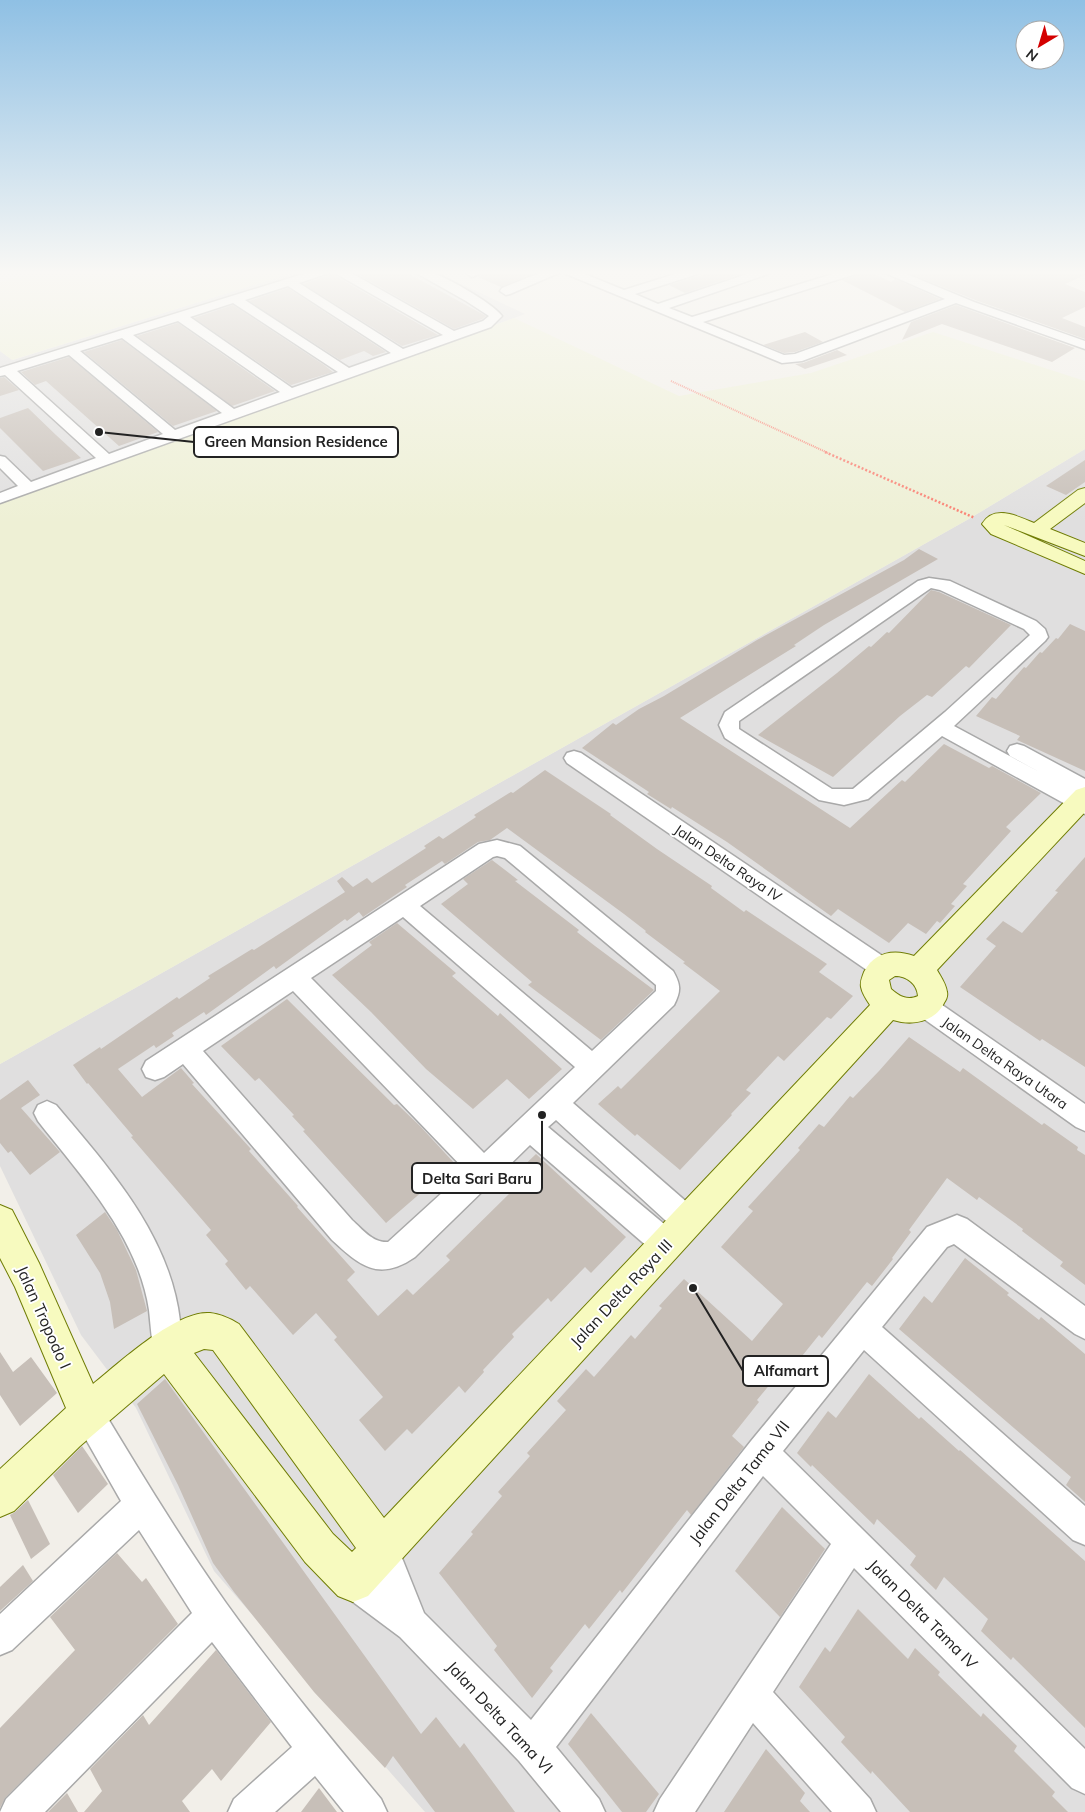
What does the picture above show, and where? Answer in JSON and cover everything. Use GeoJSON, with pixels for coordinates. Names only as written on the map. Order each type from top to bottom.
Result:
{"type":"FeatureCollection","features":[{"type":"Feature","properties":{"kind":"street"},"geometry":{"type":"LineString","coordinates":[[4,371],[56,355]]}},
{"type":"Feature","properties":{"kind":"street"},"geometry":{"type":"LineString","coordinates":[[76,355],[173,435]]}},
{"type":"Feature","properties":{"kind":"street"},"geometry":{"type":"LineString","coordinates":[[152,355],[232,414]]}},
{"type":"Feature","properties":{"kind":"street"},"geometry":{"type":"LineString","coordinates":[[235,355],[290,393]]}},
{"type":"Feature","properties":{"kind":"street"},"geometry":{"type":"LineString","coordinates":[[320,355],[348,373]]}},
{"type":"Feature","properties":{"kind":"street"},"geometry":{"type":"LineString","coordinates":[[0,498],[399,355]]}},
{"type":"Feature","properties":{"kind":"street"},"geometry":{"type":"LineString","coordinates":[[767,355],[775,358],[790,359],[802,355]]}},
{"type":"Feature","properties":{"kind":"street"},"geometry":{"type":"LineString","coordinates":[[4,371],[108,460]]}},
{"type":"Feature","properties":{"kind":"street"},"geometry":{"type":"LineString","coordinates":[[0,460],[29,488]]}},
{"type":"Feature","properties":{"kind":"street"},"geometry":{"type":"LineString","coordinates":[[1038,529],[1085,494]]}},
{"type":"Feature","properties":{"kind":"street"},"geometry":{"type":"LineString","coordinates":[[1085,550],[1038,529],[1007,519],[1001,518],[992,524],[998,530],[1085,568]]}},
{"type":"Feature","properties":{"kind":"street"},"geometry":{"type":"LineString","coordinates":[[929,584],[952,589],[1030,625],[1039,633],[1038,637],[946,722],[861,794],[850,798],[839,798],[826,794],[732,734],[728,727],[728,722],[732,717],[924,585],[929,584]]}},
{"type":"Feature","properties":{"kind":"street"},"geometry":{"type":"LineString","coordinates":[[919,970],[1083,798],[946,722]]}},
{"type":"Feature","properties":{"kind":"street","name":"Jalan Delta Raya IV"},"geometry":{"type":"LineString","coordinates":[[574,758],[882,968]]}},
{"type":"Feature","properties":{"kind":"street"},"geometry":{"type":"LineString","coordinates":[[155,1069],[403,904],[487,850],[497,848],[505,849],[520,858],[665,978],[670,986],[665,998],[484,1171],[395,1255],[385,1257],[366,1251],[342,1230],[186,1050]]}},
{"type":"Feature","properties":{"kind":"street"},"geometry":{"type":"LineString","coordinates":[[403,904],[592,1067]]}},
{"type":"Feature","properties":{"kind":"street"},"geometry":{"type":"LineString","coordinates":[[900,964],[919,970],[926,977],[933,993],[931,1001],[926,1007],[908,1012],[888,1004],[880,998],[876,989],[877,974],[882,968],[900,964]]}},
{"type":"Feature","properties":{"kind":"street"},"geometry":{"type":"LineString","coordinates":[[294,976],[484,1171]]}},
{"type":"Feature","properties":{"kind":"street","name":"Jalan Delta Raya III"},"geometry":{"type":"LineString","coordinates":[[353,1581],[888,1004]]}},
{"type":"Feature","properties":{"kind":"street","name":"Jalan Delta Raya Utara"},"geometry":{"type":"LineString","coordinates":[[926,1007],[1085,1119]]}},
{"type":"Feature","properties":{"kind":"street"},"geometry":{"type":"LineString","coordinates":[[555,1103],[676,1232]]}},
{"type":"Feature","properties":{"kind":"street"},"geometry":{"type":"LineString","coordinates":[[47,1113],[104,1184],[136,1234],[150,1264],[161,1296],[168,1348],[319,1548],[353,1581]]}},
{"type":"Feature","properties":{"kind":"street"},"geometry":{"type":"LineString","coordinates":[[529,1128],[676,1232]]}},
{"type":"Feature","properties":{"kind":"street","name":"Jalan Tropodo I"},"geometry":{"type":"LineString","coordinates":[[0,1222],[27,1275],[87,1412]]}},
{"type":"Feature","properties":{"kind":"street","name":"Jalan Delta Tama VII"},"geometry":{"type":"LineString","coordinates":[[532,1748],[762,1452],[937,1237],[957,1229],[1085,1324]]}},
{"type":"Feature","properties":{"kind":"street"},"geometry":{"type":"LineString","coordinates":[[862,1329],[1085,1528]]}},
{"type":"Feature","properties":{"kind":"street"},"geometry":{"type":"LineString","coordinates":[[0,1496],[87,1412],[168,1348],[201,1332],[215,1331],[226,1337],[382,1550]]}},
{"type":"Feature","properties":{"kind":"street"},"geometry":{"type":"LineString","coordinates":[[87,1412],[141,1505],[214,1615],[316,1750],[368,1812]]}},
{"type":"Feature","properties":{"kind":"street","name":"Jalan Delta Tama IV"},"geometry":{"type":"LineString","coordinates":[[762,1452],[1085,1775]]}},
{"type":"Feature","properties":{"kind":"street"},"geometry":{"type":"LineString","coordinates":[[0,1638],[141,1505]]}},
{"type":"Feature","properties":{"kind":"street"},"geometry":{"type":"LineString","coordinates":[[673,1812],[851,1543]]}},
{"type":"Feature","properties":{"kind":"street","name":"Jalan Delta Tama VI"},"geometry":{"type":"LineString","coordinates":[[382,1550],[412,1625]]}},
{"type":"Feature","properties":{"kind":"street","name":"Jalan Delta Tama VI"},"geometry":{"type":"LineString","coordinates":[[353,1581],[412,1625],[532,1748],[586,1812]]}},
{"type":"Feature","properties":{"kind":"street"},"geometry":{"type":"LineString","coordinates":[[18,1812],[214,1615]]}},
{"type":"Feature","properties":{"kind":"street"},"geometry":{"type":"LineString","coordinates":[[751,1694],[857,1812]]}},
{"type":"Feature","properties":{"kind":"street"},"geometry":{"type":"LineString","coordinates":[[247,1812],[316,1750]]}},
{"type":"Feature","properties":{"kind":"path"},"geometry":{"type":"LineString","coordinates":[[670,381],[958,512]]}},
{"type":"Feature","properties":{"kind":"shaded area"},"geometry":{"type":"Polygon","coordinates":[[[0,355],[5,355],[13,360],[30,355],[413,355],[0,504],[0,355]]]}},
{"type":"Feature","properties":{"kind":"shaded area"},"geometry":{"type":"Polygon","coordinates":[[[1085,449],[1085,1812],[425,1812],[214,1571],[136,1408],[81,1335],[0,1166],[0,1064],[967,520],[1085,449]]]}},
{"type":"Feature","properties":{"kind":"green space"},"geometry":{"type":"Polygon","coordinates":[[[5,355],[30,355],[12,360],[5,355]]]}},
{"type":"Feature","properties":{"kind":"green space"},"geometry":{"type":"Polygon","coordinates":[[[413,355],[591,355],[679,396],[811,373],[866,355],[1003,355],[1085,381],[1085,449],[967,520],[0,1064],[0,504],[413,355]]]}},
{"type":"Feature","properties":{"kind":"building"},"geometry":{"type":"Polygon","coordinates":[[[87,355],[141,355],[217,411],[173,426],[87,355]]]}},
{"type":"Feature","properties":{"kind":"building"},"geometry":{"type":"Polygon","coordinates":[[[162,355],[223,355],[275,391],[232,406],[162,355]]]}},
{"type":"Feature","properties":{"kind":"building"},"geometry":{"type":"Polygon","coordinates":[[[247,355],[308,355],[333,372],[291,385],[247,355]]]}},
{"type":"Feature","properties":{"kind":"building"},"geometry":{"type":"Polygon","coordinates":[[[332,355],[355,355],[340,360],[332,355]]]}},
{"type":"Feature","properties":{"kind":"building"},"geometry":{"type":"Polygon","coordinates":[[[825,355],[847,355],[805,369],[795,364],[825,355]]]}},
{"type":"Feature","properties":{"kind":"building"},"geometry":{"type":"Polygon","coordinates":[[[1030,355],[1064,355],[1052,362],[1030,355]]]}},
{"type":"Feature","properties":{"kind":"building"},"geometry":{"type":"Polygon","coordinates":[[[69,357],[158,432],[119,446],[46,381],[35,385],[21,372],[69,357]]]}},
{"type":"Feature","properties":{"kind":"building"},"geometry":{"type":"Polygon","coordinates":[[[4,377],[19,390],[0,396],[0,378],[4,377]]]}},
{"type":"Feature","properties":{"kind":"building"},"geometry":{"type":"Polygon","coordinates":[[[28,408],[81,458],[43,471],[0,428],[0,418],[28,408]]]}},
{"type":"Feature","properties":{"kind":"building"},"geometry":{"type":"Polygon","coordinates":[[[1085,460],[1085,482],[1066,495],[1046,486],[1085,460]]]}},
{"type":"Feature","properties":{"kind":"building"},"geometry":{"type":"Polygon","coordinates":[[[919,549],[938,559],[824,625],[794,645],[796,646],[680,718],[850,828],[902,780],[905,782],[944,744],[989,768],[992,766],[1041,793],[1006,827],[1011,831],[963,884],[967,886],[951,904],[955,906],[940,923],[937,921],[926,934],[908,923],[889,943],[838,909],[831,916],[727,842],[672,807],[671,809],[647,794],[649,792],[582,748],[613,723],[616,725],[639,709],[757,640],[904,560],[919,549]]]}},
{"type":"Feature","properties":{"kind":"building"},"geometry":{"type":"Polygon","coordinates":[[[931,590],[1011,625],[969,668],[966,666],[932,697],[927,695],[900,716],[833,777],[758,735],[869,646],[871,647],[887,632],[889,633],[931,590]]]}},
{"type":"Feature","properties":{"kind":"building"},"geometry":{"type":"Polygon","coordinates":[[[1070,624],[1085,631],[1085,771],[1017,740],[1020,736],[976,716],[992,697],[996,699],[1024,667],[1026,668],[1056,638],[1058,639],[1070,624]]]}},
{"type":"Feature","properties":{"kind":"building"},"geometry":{"type":"Polygon","coordinates":[[[545,770],[611,814],[657,849],[712,886],[711,888],[744,912],[746,910],[827,964],[819,972],[853,996],[831,1019],[827,1017],[784,1061],[778,1056],[746,1090],[751,1093],[680,1170],[637,1134],[635,1136],[598,1104],[618,1086],[621,1089],[720,991],[624,914],[507,828],[490,840],[478,842],[445,864],[442,861],[405,885],[407,887],[363,917],[359,912],[347,921],[345,919],[276,969],[274,966],[206,1015],[204,1012],[172,1033],[174,1036],[156,1048],[154,1045],[118,1069],[142,1097],[181,1068],[194,1083],[192,1084],[251,1149],[249,1151],[355,1272],[347,1280],[378,1316],[407,1289],[413,1295],[450,1260],[446,1256],[519,1184],[512,1177],[536,1154],[626,1237],[591,1273],[585,1267],[551,1302],[548,1298],[512,1334],[514,1337],[483,1370],[484,1372],[465,1393],[459,1386],[412,1434],[407,1429],[385,1451],[359,1420],[383,1397],[334,1340],[337,1337],[316,1313],[293,1335],[250,1286],[246,1290],[225,1264],[228,1261],[206,1235],[211,1230],[131,1137],[133,1136],[87,1084],[73,1065],[100,1047],[101,1049],[177,997],[179,999],[210,978],[208,976],[252,949],[254,950],[345,892],[337,881],[342,877],[353,887],[367,878],[372,883],[426,848],[424,846],[439,836],[443,839],[476,817],[474,815],[511,792],[513,793],[545,770]]]}},
{"type":"Feature","properties":{"kind":"building"},"geometry":{"type":"Polygon","coordinates":[[[1085,857],[1085,1067],[1042,1039],[1040,1041],[960,987],[996,946],[986,939],[1003,921],[1022,933],[1058,892],[1055,891],[1085,857]]]}},
{"type":"Feature","properties":{"kind":"building"},"geometry":{"type":"Polygon","coordinates":[[[492,860],[518,880],[515,881],[579,930],[577,932],[654,990],[601,1040],[528,985],[532,982],[441,904],[468,884],[463,879],[492,860]]]}},
{"type":"Feature","properties":{"kind":"building"},"geometry":{"type":"Polygon","coordinates":[[[397,923],[456,973],[452,976],[498,1016],[500,1013],[562,1069],[529,1099],[507,1079],[473,1109],[426,1069],[332,975],[372,945],[369,942],[397,923]]]}},
{"type":"Feature","properties":{"kind":"building"},"geometry":{"type":"Polygon","coordinates":[[[287,999],[394,1105],[397,1104],[420,1126],[457,1166],[427,1193],[424,1190],[386,1223],[303,1131],[305,1130],[292,1116],[294,1115],[259,1078],[255,1081],[221,1046],[287,999]]]}},
{"type":"Feature","properties":{"kind":"building"},"geometry":{"type":"Polygon","coordinates":[[[909,1037],[960,1072],[963,1068],[1042,1125],[1044,1123],[1078,1147],[1077,1150],[1085,1155],[1085,1285],[1060,1266],[1063,1262],[1022,1231],[1023,1229],[979,1197],[977,1200],[947,1178],[909,1230],[911,1232],[893,1259],[872,1286],[867,1282],[822,1338],[819,1335],[790,1371],[785,1366],[757,1400],[759,1402],[732,1436],[744,1447],[691,1515],[687,1510],[622,1593],[620,1590],[589,1629],[585,1624],[550,1668],[553,1671],[532,1698],[494,1650],[497,1646],[439,1573],[473,1534],[471,1532],[502,1496],[498,1492],[530,1456],[527,1453],[566,1410],[557,1401],[586,1369],[594,1377],[631,1335],[635,1339],[662,1308],[659,1306],[684,1279],[752,1341],[783,1304],[721,1247],[753,1211],[748,1207],[800,1150],[798,1148],[819,1124],[824,1127],[850,1096],[853,1098],[909,1037]]]}},
{"type":"Feature","properties":{"kind":"building"},"geometry":{"type":"Polygon","coordinates":[[[28,1080],[40,1095],[21,1108],[60,1152],[30,1175],[11,1151],[8,1153],[0,1143],[0,1100],[28,1080]]]}},
{"type":"Feature","properties":{"kind":"building"},"geometry":{"type":"Polygon","coordinates":[[[105,1212],[117,1230],[136,1270],[147,1311],[114,1329],[110,1302],[100,1273],[76,1235],[105,1212]]]}},
{"type":"Feature","properties":{"kind":"building"},"geometry":{"type":"Polygon","coordinates":[[[965,1258],[1009,1293],[1007,1295],[1039,1320],[1041,1317],[1085,1354],[1085,1502],[1066,1485],[1071,1477],[899,1329],[924,1296],[932,1303],[965,1258]]]}},
{"type":"Feature","properties":{"kind":"building"},"geometry":{"type":"Polygon","coordinates":[[[0,1352],[13,1372],[31,1357],[57,1393],[20,1426],[0,1395],[0,1352]]]}},
{"type":"Feature","properties":{"kind":"building"},"geometry":{"type":"Polygon","coordinates":[[[869,1374],[919,1419],[921,1417],[960,1450],[1085,1561],[1085,1728],[1013,1657],[1011,1660],[981,1631],[988,1619],[944,1577],[936,1590],[910,1565],[916,1556],[877,1519],[874,1525],[797,1453],[828,1411],[836,1418],[869,1374]]]}},
{"type":"Feature","properties":{"kind":"building"},"geometry":{"type":"Polygon","coordinates":[[[165,1379],[421,1734],[436,1717],[460,1748],[464,1743],[515,1812],[435,1812],[393,1756],[385,1768],[314,1692],[213,1563],[178,1485],[137,1404],[165,1379]]]}},
{"type":"Feature","properties":{"kind":"building"},"geometry":{"type":"Polygon","coordinates":[[[82,1446],[108,1484],[78,1513],[53,1475],[82,1446]]]}},
{"type":"Feature","properties":{"kind":"building"},"geometry":{"type":"Polygon","coordinates":[[[28,1500],[50,1544],[31,1559],[10,1515],[28,1500]]]}},
{"type":"Feature","properties":{"kind":"building"},"geometry":{"type":"Polygon","coordinates":[[[782,1507],[825,1549],[780,1617],[735,1571],[782,1507]]]}},
{"type":"Feature","properties":{"kind":"building"},"geometry":{"type":"Polygon","coordinates":[[[117,1553],[142,1582],[146,1578],[178,1624],[5,1798],[0,1808],[0,1728],[75,1650],[50,1617],[117,1553]]]}},
{"type":"Feature","properties":{"kind":"building"},"geometry":{"type":"Polygon","coordinates":[[[23,1565],[33,1581],[0,1611],[0,1587],[23,1565]]]}},
{"type":"Feature","properties":{"kind":"building"},"geometry":{"type":"Polygon","coordinates":[[[858,1609],[908,1659],[915,1648],[940,1672],[938,1675],[981,1717],[983,1713],[1017,1746],[1014,1751],[1055,1792],[1052,1796],[1068,1812],[910,1812],[872,1771],[871,1774],[841,1742],[845,1737],[799,1687],[825,1647],[830,1652],[858,1609]]]}},
{"type":"Feature","properties":{"kind":"building"},"geometry":{"type":"Polygon","coordinates":[[[216,1650],[271,1722],[221,1781],[212,1769],[182,1801],[190,1812],[84,1812],[102,1791],[90,1769],[143,1715],[149,1725],[216,1650]]]}},
{"type":"Feature","properties":{"kind":"building"},"geometry":{"type":"Polygon","coordinates":[[[591,1713],[659,1794],[646,1812],[622,1812],[568,1744],[591,1713]]]}},
{"type":"Feature","properties":{"kind":"building"},"geometry":{"type":"Polygon","coordinates":[[[766,1749],[805,1793],[800,1801],[810,1812],[724,1812],[766,1749]]]}},
{"type":"Feature","properties":{"kind":"building"},"geometry":{"type":"Polygon","coordinates":[[[319,1788],[337,1812],[301,1812],[319,1788]]]}},
{"type":"Feature","properties":{"kind":"building"},"geometry":{"type":"Polygon","coordinates":[[[67,1793],[78,1812],[48,1812],[67,1793]]]}},
{"type":"Feature","properties":{"kind":"place","name":"Green Mansion Residence"},"geometry":{"type":"Point","coordinates":[99,432]}},
{"type":"Feature","properties":{"kind":"place","name":"Delta Sari Baru"},"geometry":{"type":"Point","coordinates":[542,1115]}},
{"type":"Feature","properties":{"kind":"place","name":"Alfamart"},"geometry":{"type":"Point","coordinates":[693,1288]}}]}
